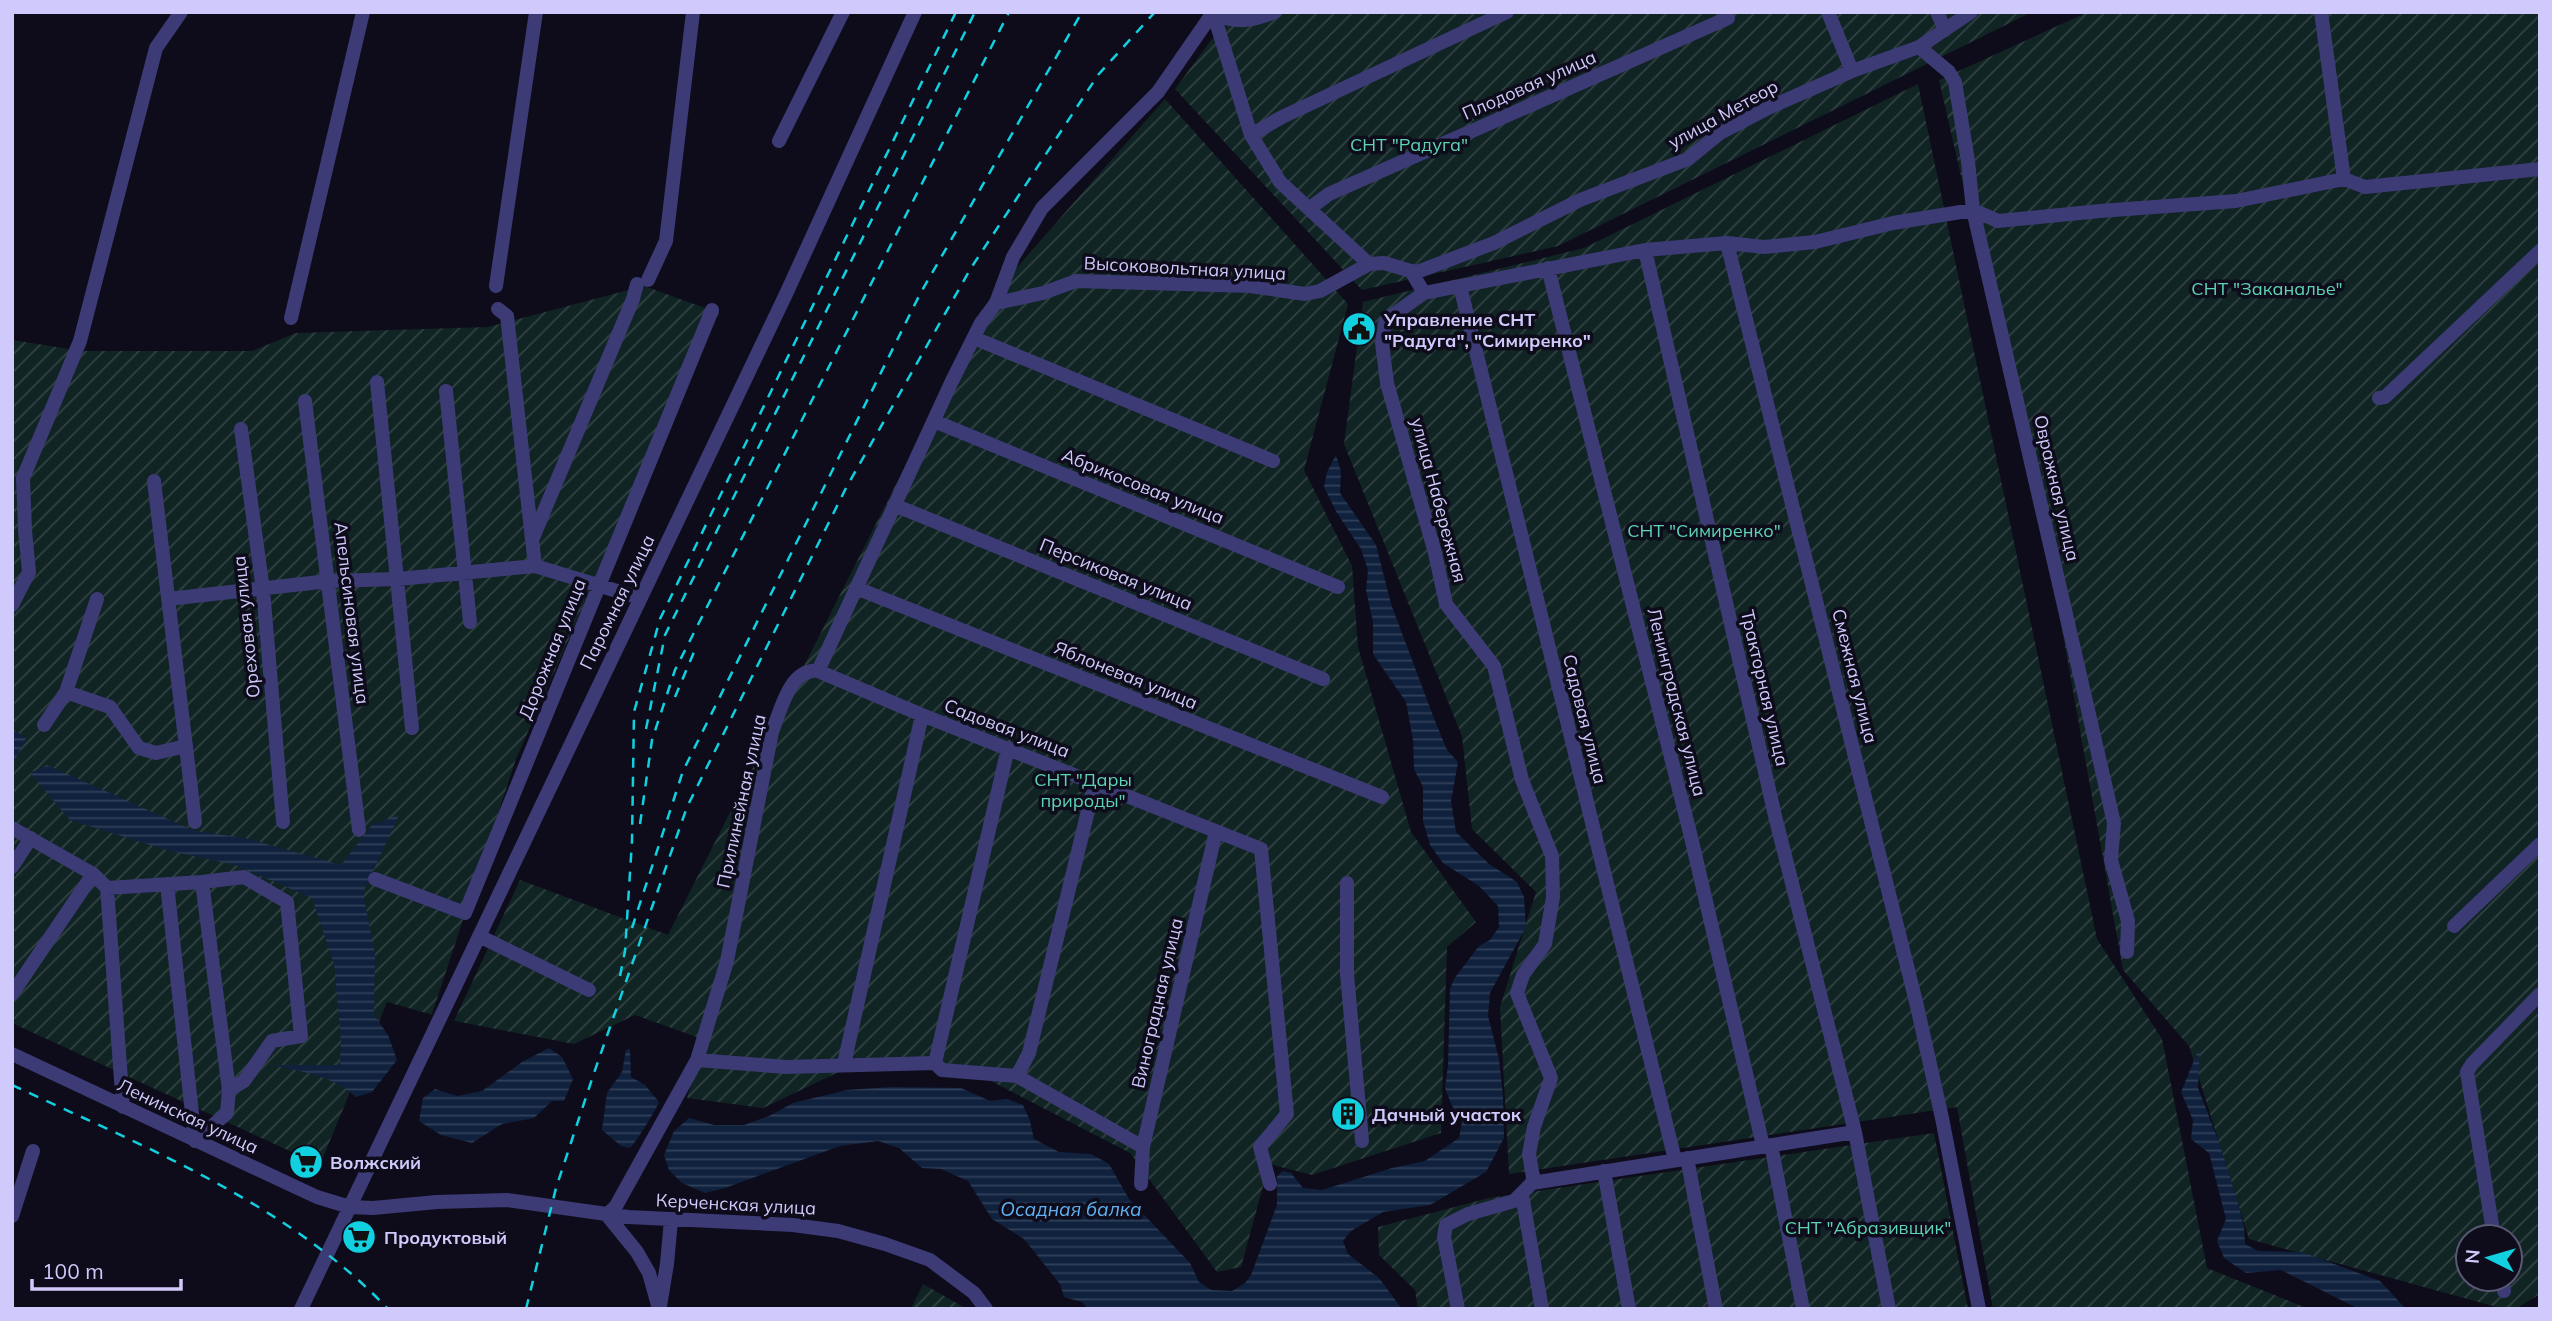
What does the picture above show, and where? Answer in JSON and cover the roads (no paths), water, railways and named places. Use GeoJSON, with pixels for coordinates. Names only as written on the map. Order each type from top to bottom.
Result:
{"type":"FeatureCollection","features":[{"type":"Feature","properties":{"kind":"street"},"geometry":{"type":"LineString","coordinates":[[12,605],[29,572],[24,530],[23,478],[80,341],[156,48],[181,12]]}},
{"type":"Feature","properties":{"kind":"street"},"geometry":{"type":"LineString","coordinates":[[291,318],[363,12]]}},
{"type":"Feature","properties":{"kind":"street"},"geometry":{"type":"LineString","coordinates":[[496,286],[536,12]]}},
{"type":"Feature","properties":{"kind":"street"},"geometry":{"type":"LineString","coordinates":[[532,540],[633,299],[666,241],[693,12]]}},
{"type":"Feature","properties":{"kind":"street"},"geometry":{"type":"LineString","coordinates":[[779,141],[843,12]]}},
{"type":"Feature","properties":{"kind":"street","name":"Паромная улица"},"geometry":{"type":"LineString","coordinates":[[301,1309],[786,294],[915,12]]}},
{"type":"Feature","properties":{"kind":"street"},"geometry":{"type":"LineString","coordinates":[[1213,13],[1232,20],[1252,21],[1275,12]]}},
{"type":"Feature","properties":{"kind":"street"},"geometry":{"type":"LineString","coordinates":[[1251,135],[1282,117],[1507,12]]}},
{"type":"Feature","properties":{"kind":"street"},"geometry":{"type":"LineString","coordinates":[[1829,12],[1852,71]]}},
{"type":"Feature","properties":{"kind":"street"},"geometry":{"type":"LineString","coordinates":[[1937,12],[1945,30]]}},
{"type":"Feature","properties":{"kind":"street","name":"улица Метеор"},"geometry":{"type":"LineString","coordinates":[[1411,271],[1417,272],[1494,243],[1580,200],[1688,159],[1720,134],[1768,108],[1852,71],[1919,47],[1971,12]]}},
{"type":"Feature","properties":{"kind":"street"},"geometry":{"type":"LineString","coordinates":[[2321,12],[2344,179]]}},
{"type":"Feature","properties":{"kind":"street"},"geometry":{"type":"LineString","coordinates":[[1213,13],[1251,135],[1280,183],[1369,264],[1384,263],[1411,271],[1424,293],[1645,250],[1727,243],[1764,247],[1815,242],[1893,223],[1973,210],[1998,221],[2235,201],[2344,179],[2365,187],[2540,169]]}},
{"type":"Feature","properties":{"kind":"street"},"geometry":{"type":"LineString","coordinates":[[818,671],[974,338],[996,303],[1013,257],[1042,208],[1158,92],[1213,13]]}},
{"type":"Feature","properties":{"kind":"street","name":"Плодовая улица"},"geometry":{"type":"LineString","coordinates":[[1310,208],[1329,194],[1728,18]]}},
{"type":"Feature","properties":{"kind":"street","name":"Овражная улица"},"geometry":{"type":"LineString","coordinates":[[1919,47],[1949,72],[1955,82],[1973,210],[2114,822],[2111,860],[2128,921],[2127,952]]}},
{"type":"Feature","properties":{"kind":"street","name":"Смежная улица"},"geometry":{"type":"LineString","coordinates":[[1727,243],[1917,1006],[1979,1309]]}},
{"type":"Feature","properties":{"kind":"street","name":"Тракторная улица"},"geometry":{"type":"LineString","coordinates":[[1645,250],[1776,820],[1855,1132],[1889,1309]]}},
{"type":"Feature","properties":{"kind":"street"},"geometry":{"type":"LineString","coordinates":[[2379,398],[2385,397],[2540,251]]}},
{"type":"Feature","properties":{"kind":"street","name":"Высоковольтная улица"},"geometry":{"type":"LineString","coordinates":[[996,303],[1043,293],[1076,281],[1250,286],[1305,294],[1320,291],[1369,264]]}},
{"type":"Feature","properties":{"kind":"street","name":"Ленинградская улица"},"geometry":{"type":"LineString","coordinates":[[1548,268],[1767,1145]]}},
{"type":"Feature","properties":{"kind":"street","name":"Садовая улица"},"geometry":{"type":"LineString","coordinates":[[1460,286],[1681,1159],[1716,1309]]}},
{"type":"Feature","properties":{"kind":"street","name":"улица Набережная"},"geometry":{"type":"LineString","coordinates":[[1424,293],[1385,323],[1382,343],[1387,383],[1435,553],[1446,604],[1494,666],[1522,779],[1552,856],[1553,897],[1545,944],[1522,975],[1517,993],[1550,1078],[1534,1127],[1529,1154],[1532,1183]]}},
{"type":"Feature","properties":{"kind":"street"},"geometry":{"type":"LineString","coordinates":[[498,309],[506,316],[535,566]]}},
{"type":"Feature","properties":{"kind":"street","name":"Дорожная улица"},"geometry":{"type":"LineString","coordinates":[[374,879],[465,913],[712,310]]}},
{"type":"Feature","properties":{"kind":"street"},"geometry":{"type":"LineString","coordinates":[[974,338],[1273,461]]}},
{"type":"Feature","properties":{"kind":"street"},"geometry":{"type":"LineString","coordinates":[[377,383],[412,728]]}},
{"type":"Feature","properties":{"kind":"street"},"geometry":{"type":"LineString","coordinates":[[446,391],[470,622]]}},
{"type":"Feature","properties":{"kind":"street","name":"Апельсиновая улица"},"geometry":{"type":"LineString","coordinates":[[305,401],[359,830]]}},
{"type":"Feature","properties":{"kind":"street","name":"Абрикосовая улица"},"geometry":{"type":"LineString","coordinates":[[934,421],[1338,587]]}},
{"type":"Feature","properties":{"kind":"street","name":"Ореховая улица"},"geometry":{"type":"LineString","coordinates":[[241,429],[263,590],[282,822]]}},
{"type":"Feature","properties":{"kind":"street"},"geometry":{"type":"LineString","coordinates":[[154,481],[195,822]]}},
{"type":"Feature","properties":{"kind":"street","name":"Персиковая улица"},"geometry":{"type":"LineString","coordinates":[[894,505],[1323,679]]}},
{"type":"Feature","properties":{"kind":"street"},"geometry":{"type":"LineString","coordinates":[[168,599],[329,581],[398,579],[535,566],[640,598]]}},
{"type":"Feature","properties":{"kind":"street","name":"Яблоневая улица"},"geometry":{"type":"LineString","coordinates":[[856,588],[1382,797]]}},
{"type":"Feature","properties":{"kind":"street"},"geometry":{"type":"LineString","coordinates":[[44,725],[66,692],[97,599]]}},
{"type":"Feature","properties":{"kind":"street","name":"Прилинейная улица"},"geometry":{"type":"LineString","coordinates":[[607,1215],[616,1206],[697,1060],[727,961],[772,732],[799,674],[808,670],[818,671]]}},
{"type":"Feature","properties":{"kind":"street","name":"Садовая улица"},"geometry":{"type":"LineString","coordinates":[[818,671],[1261,849],[1287,1114],[1260,1147],[1270,1184]]}},
{"type":"Feature","properties":{"kind":"street"},"geometry":{"type":"LineString","coordinates":[[66,692],[110,707],[139,748],[156,753],[186,746]]}},
{"type":"Feature","properties":{"kind":"street"},"geometry":{"type":"LineString","coordinates":[[844,1064],[922,715]]}},
{"type":"Feature","properties":{"kind":"street"},"geometry":{"type":"LineString","coordinates":[[935,1063],[1008,748]]}},
{"type":"Feature","properties":{"kind":"street"},"geometry":{"type":"LineString","coordinates":[[1017,1076],[1029,1053],[1095,782]]}},
{"type":"Feature","properties":{"kind":"street"},"geometry":{"type":"LineString","coordinates":[[12,828],[93,874],[107,888],[123,1107]]}},
{"type":"Feature","properties":{"kind":"street","name":"Виноградная улица"},"geometry":{"type":"LineString","coordinates":[[1141,1184],[1143,1147],[1216,831]]}},
{"type":"Feature","properties":{"kind":"street"},"geometry":{"type":"LineString","coordinates":[[12,867],[30,838]]}},
{"type":"Feature","properties":{"kind":"street"},"geometry":{"type":"LineString","coordinates":[[2454,926],[2540,844]]}},
{"type":"Feature","properties":{"kind":"street"},"geometry":{"type":"LineString","coordinates":[[12,994],[93,874]]}},
{"type":"Feature","properties":{"kind":"street"},"geometry":{"type":"LineString","coordinates":[[107,888],[202,883],[244,877],[287,902],[301,1036],[272,1041],[244,1080],[229,1090]]}},
{"type":"Feature","properties":{"kind":"street"},"geometry":{"type":"LineString","coordinates":[[195,1141],[227,1113],[229,1090],[202,883]]}},
{"type":"Feature","properties":{"kind":"street"},"geometry":{"type":"LineString","coordinates":[[1347,883],[1347,974],[1362,1141]]}},
{"type":"Feature","properties":{"kind":"street"},"geometry":{"type":"LineString","coordinates":[[167,884],[195,1141]]}},
{"type":"Feature","properties":{"kind":"street"},"geometry":{"type":"LineString","coordinates":[[478,936],[589,990]]}},
{"type":"Feature","properties":{"kind":"street"},"geometry":{"type":"LineString","coordinates":[[2492,1223],[2468,1072],[2472,1064],[2540,993]]}},
{"type":"Feature","properties":{"kind":"street","name":"Ленинская улица"},"geometry":{"type":"LineString","coordinates":[[12,1054],[317,1197],[350,1207],[507,1200],[542,1203],[588,1212]]}},
{"type":"Feature","properties":{"kind":"street"},"geometry":{"type":"LineString","coordinates":[[697,1060],[786,1067],[935,1063],[942,1070],[1017,1076],[1143,1147]]}},
{"type":"Feature","properties":{"kind":"street"},"geometry":{"type":"LineString","coordinates":[[1458,1309],[1444,1237],[1447,1226],[1468,1214],[1514,1201],[1532,1183],[1855,1132]]}},
{"type":"Feature","properties":{"kind":"street"},"geometry":{"type":"LineString","coordinates":[[1767,1145],[1803,1309]]}},
{"type":"Feature","properties":{"kind":"street"},"geometry":{"type":"LineString","coordinates":[[13,1211],[33,1152]]}},
{"type":"Feature","properties":{"kind":"street"},"geometry":{"type":"LineString","coordinates":[[1604,1171],[1629,1309]]}},
{"type":"Feature","properties":{"kind":"street"},"geometry":{"type":"LineString","coordinates":[[1522,1195],[1542,1309]]}},
{"type":"Feature","properties":{"kind":"street","name":"Керченская улица"},"geometry":{"type":"LineString","coordinates":[[588,1212],[671,1220],[793,1225],[849,1234],[930,1260],[974,1293],[986,1309]]}},
{"type":"Feature","properties":{"kind":"street"},"geometry":{"type":"LineString","coordinates":[[607,1215],[637,1252],[649,1273],[659,1309]]}},
{"type":"Feature","properties":{"kind":"street"},"geometry":{"type":"LineString","coordinates":[[659,1309],[671,1220]]}},
{"type":"Feature","properties":{"kind":"water","name":"Осадная балка"},"geometry":{"type":"Polygon","coordinates":[[[1336,455],[1341,472],[1340,493],[1376,545],[1391,604],[1435,721],[1447,750],[1458,762],[1451,801],[1456,832],[1489,864],[1517,882],[1524,897],[1526,927],[1490,993],[1488,1016],[1499,1059],[1504,1138],[1486,1172],[1430,1205],[1383,1212],[1351,1231],[1343,1241],[1348,1254],[1379,1278],[1402,1309],[1088,1309],[1082,1302],[1064,1297],[1060,1284],[1024,1239],[992,1219],[968,1181],[941,1169],[922,1168],[899,1148],[878,1141],[840,1146],[705,1193],[682,1183],[669,1170],[664,1155],[674,1131],[689,1118],[714,1125],[744,1125],[793,1103],[847,1090],[891,1087],[961,1088],[990,1101],[1007,1099],[1023,1105],[1034,1139],[1059,1152],[1091,1154],[1109,1164],[1129,1199],[1190,1263],[1199,1282],[1211,1290],[1232,1291],[1245,1283],[1251,1275],[1277,1205],[1277,1176],[1283,1171],[1291,1173],[1303,1188],[1322,1190],[1392,1168],[1425,1161],[1459,1138],[1462,1122],[1445,1088],[1450,989],[1454,979],[1479,946],[1490,940],[1499,927],[1498,906],[1479,886],[1443,863],[1430,845],[1423,821],[1423,787],[1414,769],[1413,740],[1406,702],[1373,654],[1373,622],[1366,590],[1368,570],[1361,549],[1337,513],[1324,487],[1327,472],[1336,455]]]}},
{"type":"Feature","properties":{"kind":"water"},"geometry":{"type":"Polygon","coordinates":[[[12,729],[26,738],[12,766],[12,729]]]}},
{"type":"Feature","properties":{"kind":"water"},"geometry":{"type":"Polygon","coordinates":[[[47,765],[195,831],[245,838],[341,865],[372,825],[399,815],[363,893],[375,954],[374,1015],[388,1035],[397,1060],[372,1092],[356,1097],[327,1079],[271,1065],[340,1065],[341,1040],[334,964],[312,898],[235,865],[166,850],[70,820],[30,773],[47,765]]]}},
{"type":"Feature","properties":{"kind":"water"},"geometry":{"type":"Polygon","coordinates":[[[2200,1046],[2198,1088],[2237,1200],[2245,1244],[2258,1251],[2302,1252],[2380,1281],[2406,1309],[2359,1309],[2281,1270],[2246,1273],[2224,1258],[2217,1241],[2226,1219],[2209,1153],[2191,1139],[2193,1120],[2181,1092],[2200,1046]]]}},
{"type":"Feature","properties":{"kind":"water"},"geometry":{"type":"Polygon","coordinates":[[[549,1048],[562,1057],[573,1079],[564,1101],[552,1101],[534,1118],[502,1124],[472,1143],[441,1135],[419,1121],[423,1098],[435,1089],[457,1096],[482,1091],[522,1062],[549,1048]]]}},
{"type":"Feature","properties":{"kind":"water"},"geometry":{"type":"Polygon","coordinates":[[[630,1049],[631,1077],[645,1085],[659,1102],[630,1148],[621,1146],[602,1130],[607,1093],[622,1072],[626,1050],[630,1049]]]}},
{"type":"Feature","properties":{"kind":"railway"},"geometry":{"type":"LineString","coordinates":[[620,976],[625,951],[632,841],[634,712],[660,619],[956,12]]}},
{"type":"Feature","properties":{"kind":"railway"},"geometry":{"type":"LineString","coordinates":[[646,729],[665,635],[975,12]]}},
{"type":"Feature","properties":{"kind":"railway"},"geometry":{"type":"LineString","coordinates":[[640,824],[652,740],[675,670],[1009,12]]}},
{"type":"Feature","properties":{"kind":"railway"},"geometry":{"type":"LineString","coordinates":[[632,928],[683,771],[920,294],[1082,12]]}},
{"type":"Feature","properties":{"kind":"railway"},"geometry":{"type":"LineString","coordinates":[[526,1309],[556,1188],[687,807],[846,488],[971,268],[1098,75],[1155,12]]}},
{"type":"Feature","properties":{"kind":"railway"},"geometry":{"type":"LineString","coordinates":[[675,697],[694,652]]}},
{"type":"Feature","properties":{"kind":"railway"},"geometry":{"type":"LineString","coordinates":[[12,1085],[162,1155],[259,1208],[348,1271],[388,1309]]}},
{"type":"Feature","properties":{"kind":"place","name":"Управление СНТ \"Радуга\", \"Симиренко\""},"geometry":{"type":"Point","coordinates":[1359,329]}},
{"type":"Feature","properties":{"kind":"place","name":"Дачный участок"},"geometry":{"type":"Point","coordinates":[1348,1114]}},
{"type":"Feature","properties":{"kind":"place","name":"Волжский"},"geometry":{"type":"Point","coordinates":[306,1162]}},
{"type":"Feature","properties":{"kind":"place","name":"Продуктовый"},"geometry":{"type":"Point","coordinates":[359,1237]}},
{"type":"Feature","properties":{"kind":"park label","name":"СНТ \"Радуга\""},"geometry":{"type":"Point","coordinates":[1409,144]}},
{"type":"Feature","properties":{"kind":"park label","name":"СНТ \"Заканалье\""},"geometry":{"type":"Point","coordinates":[2267,288]}},
{"type":"Feature","properties":{"kind":"park label","name":"СНТ \"Симиренко\""},"geometry":{"type":"Point","coordinates":[1704,530]}},
{"type":"Feature","properties":{"kind":"park label","name":"СНТ \"Дары природы\""},"geometry":{"type":"Point","coordinates":[1083,789]}},
{"type":"Feature","properties":{"kind":"park label","name":"СНТ \"Абразивщик\""},"geometry":{"type":"Point","coordinates":[1868,1227]}}]}
